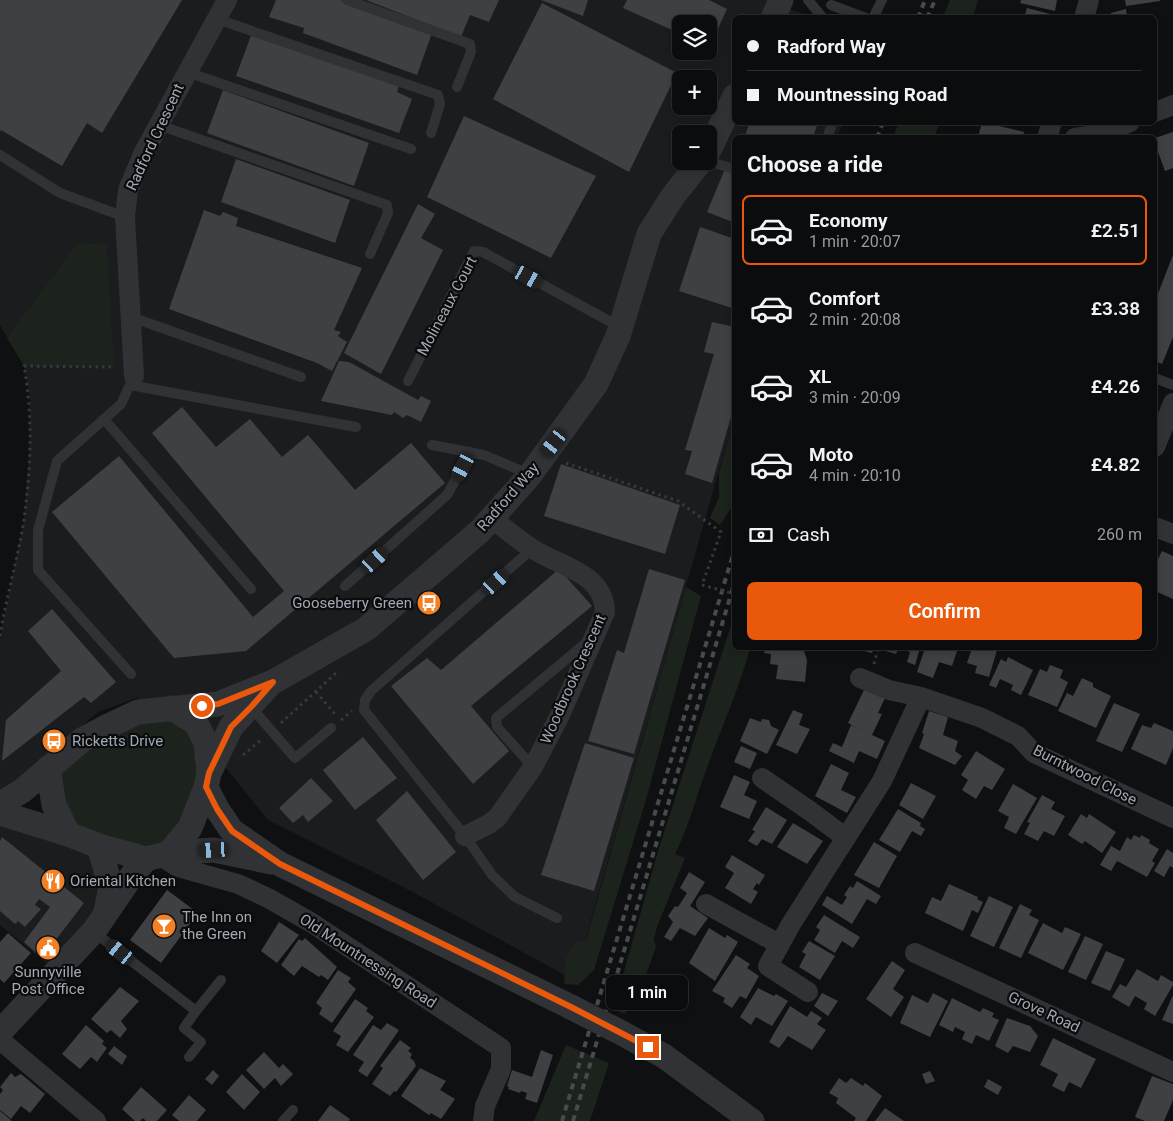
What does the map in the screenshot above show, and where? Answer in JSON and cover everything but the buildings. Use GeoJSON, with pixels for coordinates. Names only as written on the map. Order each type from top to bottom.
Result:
{"type":"FeatureCollection","features":[{"type":"Feature","properties":{"kind":"street","name":"Radford Crescent"},"geometry":{"type":"LineString","coordinates":[[132,380],[131,317],[125,216],[128,190],[159,125],[227,0]]}},
{"type":"Feature","properties":{"kind":"street"},"geometry":{"type":"LineString","coordinates":[[1085,15],[1089,0]]}},
{"type":"Feature","properties":{"kind":"street"},"geometry":{"type":"LineString","coordinates":[[717,133],[732,102]]}},
{"type":"Feature","properties":{"kind":"street"},"geometry":{"type":"LineString","coordinates":[[1157,111],[1173,105]]}},
{"type":"Feature","properties":{"kind":"street"},"geometry":{"type":"LineString","coordinates":[[1094,135],[1123,125]]}},
{"type":"Feature","properties":{"kind":"street","name":"Radford Way"},"geometry":{"type":"LineString","coordinates":[[172,708],[218,704],[273,682],[366,629],[480,531],[537,465],[596,384],[612,322],[649,234],[673,196],[693,170]]}},
{"type":"Feature","properties":{"kind":"street"},"geometry":{"type":"LineString","coordinates":[[1157,442],[1173,403]]}},
{"type":"Feature","properties":{"kind":"street","name":"Woodbrook Crescent"},"geometry":{"type":"LineString","coordinates":[[464,836],[497,818],[532,768],[560,715],[605,612],[601,593],[593,582],[564,564],[532,549],[491,518]]}},
{"type":"Feature","properties":{"kind":"street"},"geometry":{"type":"LineString","coordinates":[[1157,528],[1173,534]]}},
{"type":"Feature","properties":{"kind":"street","name":"Burntwood Close"},"geometry":{"type":"LineString","coordinates":[[860,678],[889,690],[921,697],[982,718],[1018,736],[1034,753],[1173,818]]}},
{"type":"Feature","properties":{"kind":"street","name":"Radford Way"},"geometry":{"type":"LineString","coordinates":[[208,780],[231,727],[273,682]]}},
{"type":"Feature","properties":{"kind":"street"},"geometry":{"type":"LineString","coordinates":[[808,992],[768,966],[779,944],[882,781],[921,697]]}},
{"type":"Feature","properties":{"kind":"street"},"geometry":{"type":"LineString","coordinates":[[0,804],[22,791],[82,740],[138,712],[172,708],[196,723],[206,743],[208,780],[217,809],[232,831],[280,864],[571,1007],[664,1056],[752,1121]]}},
{"type":"Feature","properties":{"kind":"street"},"geometry":{"type":"LineString","coordinates":[[48,768],[54,805],[68,834]]}},
{"type":"Feature","properties":{"kind":"street"},"geometry":{"type":"LineString","coordinates":[[762,778],[846,838]]}},
{"type":"Feature","properties":{"kind":"street"},"geometry":{"type":"LineString","coordinates":[[0,1032],[99,924],[133,874],[158,856],[190,828],[208,780]]}},
{"type":"Feature","properties":{"kind":"street"},"geometry":{"type":"LineString","coordinates":[[0,813],[68,834],[99,846],[158,856],[214,850],[280,864]]}},
{"type":"Feature","properties":{"kind":"street"},"geometry":{"type":"LineString","coordinates":[[99,846],[111,886],[99,924]]}},
{"type":"Feature","properties":{"kind":"street","name":"Old Mountnessing Road"},"geometry":{"type":"LineString","coordinates":[[158,856],[178,868],[238,884],[268,898],[312,923],[501,1048],[501,1069],[485,1106],[483,1121]]}},
{"type":"Feature","properties":{"kind":"street"},"geometry":{"type":"LineString","coordinates":[[706,904],[779,944]]}},
{"type":"Feature","properties":{"kind":"street","name":"Grove Road"},"geometry":{"type":"LineString","coordinates":[[915,953],[1173,1072]]}},
{"type":"Feature","properties":{"kind":"street"},"geometry":{"type":"LineString","coordinates":[[0,1040],[96,1121]]}},
{"type":"Feature","properties":{"kind":"lane"},"geometry":{"type":"LineString","coordinates":[[347,0],[470,44],[471,52],[457,87]]}},
{"type":"Feature","properties":{"kind":"lane"},"geometry":{"type":"LineString","coordinates":[[808,0],[820,15]]}},
{"type":"Feature","properties":{"kind":"lane"},"geometry":{"type":"LineString","coordinates":[[816,0],[832,2],[860,15]]}},
{"type":"Feature","properties":{"kind":"lane"},"geometry":{"type":"LineString","coordinates":[[874,15],[882,0]]}},
{"type":"Feature","properties":{"kind":"lane"},"geometry":{"type":"LineString","coordinates":[[217,18],[438,95],[440,104],[431,133]]}},
{"type":"Feature","properties":{"kind":"lane"},"geometry":{"type":"LineString","coordinates":[[187,72],[411,149]]}},
{"type":"Feature","properties":{"kind":"lane"},"geometry":{"type":"LineString","coordinates":[[159,125],[387,206],[388,213],[370,254]]}},
{"type":"Feature","properties":{"kind":"lane"},"geometry":{"type":"LineString","coordinates":[[0,155],[60,192],[125,216]]}},
{"type":"Feature","properties":{"kind":"lane"},"geometry":{"type":"LineString","coordinates":[[717,164],[732,168]]}},
{"type":"Feature","properties":{"kind":"lane","name":"Molineaux Court"},"geometry":{"type":"LineString","coordinates":[[408,381],[474,251],[482,252],[612,322]]}},
{"type":"Feature","properties":{"kind":"lane"},"geometry":{"type":"LineString","coordinates":[[131,317],[300,376]]}},
{"type":"Feature","properties":{"kind":"lane"},"geometry":{"type":"LineString","coordinates":[[1157,379],[1173,385]]}},
{"type":"Feature","properties":{"kind":"lane"},"geometry":{"type":"LineString","coordinates":[[131,674],[38,570],[38,530],[57,460],[121,404],[132,380],[356,427]]}},
{"type":"Feature","properties":{"kind":"lane"},"geometry":{"type":"LineString","coordinates":[[104,419],[251,589]]}},
{"type":"Feature","properties":{"kind":"lane"},"geometry":{"type":"LineString","coordinates":[[432,445],[537,465]]}},
{"type":"Feature","properties":{"kind":"lane"},"geometry":{"type":"LineString","coordinates":[[346,586],[448,495],[470,452]]}},
{"type":"Feature","properties":{"kind":"lane"},"geometry":{"type":"LineString","coordinates":[[532,549],[371,691],[365,700],[364,710],[464,836],[492,875],[516,897],[556,918]]}},
{"type":"Feature","properties":{"kind":"lane"},"geometry":{"type":"LineString","coordinates":[[532,768],[497,727],[496,718],[594,636]]}},
{"type":"Feature","properties":{"kind":"lane"},"geometry":{"type":"LineString","coordinates":[[251,707],[295,758],[331,728]]}},
{"type":"Feature","properties":{"kind":"lane"},"geometry":{"type":"LineString","coordinates":[[99,924],[196,1011]]}},
{"type":"Feature","properties":{"kind":"lane"},"geometry":{"type":"LineString","coordinates":[[189,1057],[201,1042],[184,1028],[221,980]]}},
{"type":"Feature","properties":{"kind":"lane"},"geometry":{"type":"LineString","coordinates":[[283,1121],[293,1110]]}},
{"type":"Feature","properties":{"kind":"path"},"geometry":{"type":"LineString","coordinates":[[0,636],[24,520],[30,446],[30,398],[24,366],[114,367],[132,380]]}},
{"type":"Feature","properties":{"kind":"path"},"geometry":{"type":"LineString","coordinates":[[537,465],[678,501],[721,532],[702,585],[732,593]]}},
{"type":"Feature","properties":{"kind":"path"},"geometry":{"type":"LineString","coordinates":[[278,726],[337,672]]}},
{"type":"Feature","properties":{"kind":"path"},"geometry":{"type":"LineString","coordinates":[[316,692],[341,720]]}},
{"type":"Feature","properties":{"kind":"path"},"geometry":{"type":"LineString","coordinates":[[331,728],[365,700]]}},
{"type":"Feature","properties":{"kind":"shaded area"},"geometry":{"type":"Polygon","coordinates":[[[0,0],[781,0],[779,5],[806,15],[732,15],[732,125],[842,125],[838,135],[732,135],[732,425],[574,980],[409,890],[268,820],[213,752],[137,698],[98,712],[0,797],[0,636],[24,520],[30,446],[30,398],[24,366],[0,325],[0,0]]]}},
{"type":"Feature","properties":{"kind":"shaded area"},"geometry":{"type":"Polygon","coordinates":[[[950,0],[978,0],[974,15],[944,15],[950,0]]]}},
{"type":"Feature","properties":{"kind":"shaded area"},"geometry":{"type":"Polygon","coordinates":[[[898,125],[939,125],[935,135],[894,135],[898,125]]]}},
{"type":"Feature","properties":{"kind":"shaded area"},"geometry":{"type":"Polygon","coordinates":[[[78,243],[107,245],[114,367],[24,366],[7,338],[78,243]]]}},
{"type":"Feature","properties":{"kind":"shaded area"},"geometry":{"type":"Polygon","coordinates":[[[732,425],[732,507],[720,525],[710,518],[719,497],[719,473],[732,425]]]}},
{"type":"Feature","properties":{"kind":"shaded area"},"geometry":{"type":"Polygon","coordinates":[[[686,587],[701,596],[646,800],[594,970],[578,985],[564,984],[566,958],[576,942],[586,940],[686,587]]]}},
{"type":"Feature","properties":{"kind":"shaded area"},"geometry":{"type":"Polygon","coordinates":[[[732,622],[732,650],[750,650],[746,664],[675,854],[685,858],[657,927],[654,939],[656,947],[643,983],[625,1014],[613,1010],[659,848],[732,622]]]}},
{"type":"Feature","properties":{"kind":"shaded area"},"geometry":{"type":"Polygon","coordinates":[[[170,717],[184,728],[192,740],[197,753],[197,781],[186,826],[146,855],[71,831],[52,773],[84,749],[138,722],[170,717]]]}},
{"type":"Feature","properties":{"kind":"shaded area"},"geometry":{"type":"Polygon","coordinates":[[[0,814],[99,848],[111,887],[61,975],[0,925],[0,814]]]}},
{"type":"Feature","properties":{"kind":"shaded area"},"geometry":{"type":"Polygon","coordinates":[[[566,1045],[609,1063],[590,1121],[534,1121],[566,1045]]]}},
{"type":"Feature","properties":{"kind":"railway"},"geometry":{"type":"LineString","coordinates":[[919,15],[925,0]]}},
{"type":"Feature","properties":{"kind":"railway"},"geometry":{"type":"LineString","coordinates":[[928,15],[935,0]]}},
{"type":"Feature","properties":{"kind":"railway"},"geometry":{"type":"LineString","coordinates":[[878,135],[882,125]]}},
{"type":"Feature","properties":{"kind":"railway"},"geometry":{"type":"LineString","coordinates":[[562,1121],[732,558]]}},
{"type":"Feature","properties":{"kind":"railway"},"geometry":{"type":"LineString","coordinates":[[573,1121],[732,591]]}},
{"type":"Feature","properties":{"kind":"place","name":"Gooseberry Green"},"geometry":{"type":"Point","coordinates":[429,603]}},
{"type":"Feature","properties":{"kind":"place","name":"Ricketts Drive"},"geometry":{"type":"Point","coordinates":[54,741]}},
{"type":"Feature","properties":{"kind":"place","name":"Oriental Kitchen"},"geometry":{"type":"Point","coordinates":[53,881]}},
{"type":"Feature","properties":{"kind":"place","name":"The Inn on the Green"},"geometry":{"type":"Point","coordinates":[164,926]}},
{"type":"Feature","properties":{"kind":"place","name":"Sunnyville Post Office"},"geometry":{"type":"Point","coordinates":[48,948]}},
{"type":"Feature","properties":{"kind":"route"},"geometry":{"type":"LineString","coordinates":[[202,706],[218,704],[273,682],[231,727],[209,773],[206,787],[217,809],[232,831],[280,864],[571,1007],[648,1047]]}}]}
